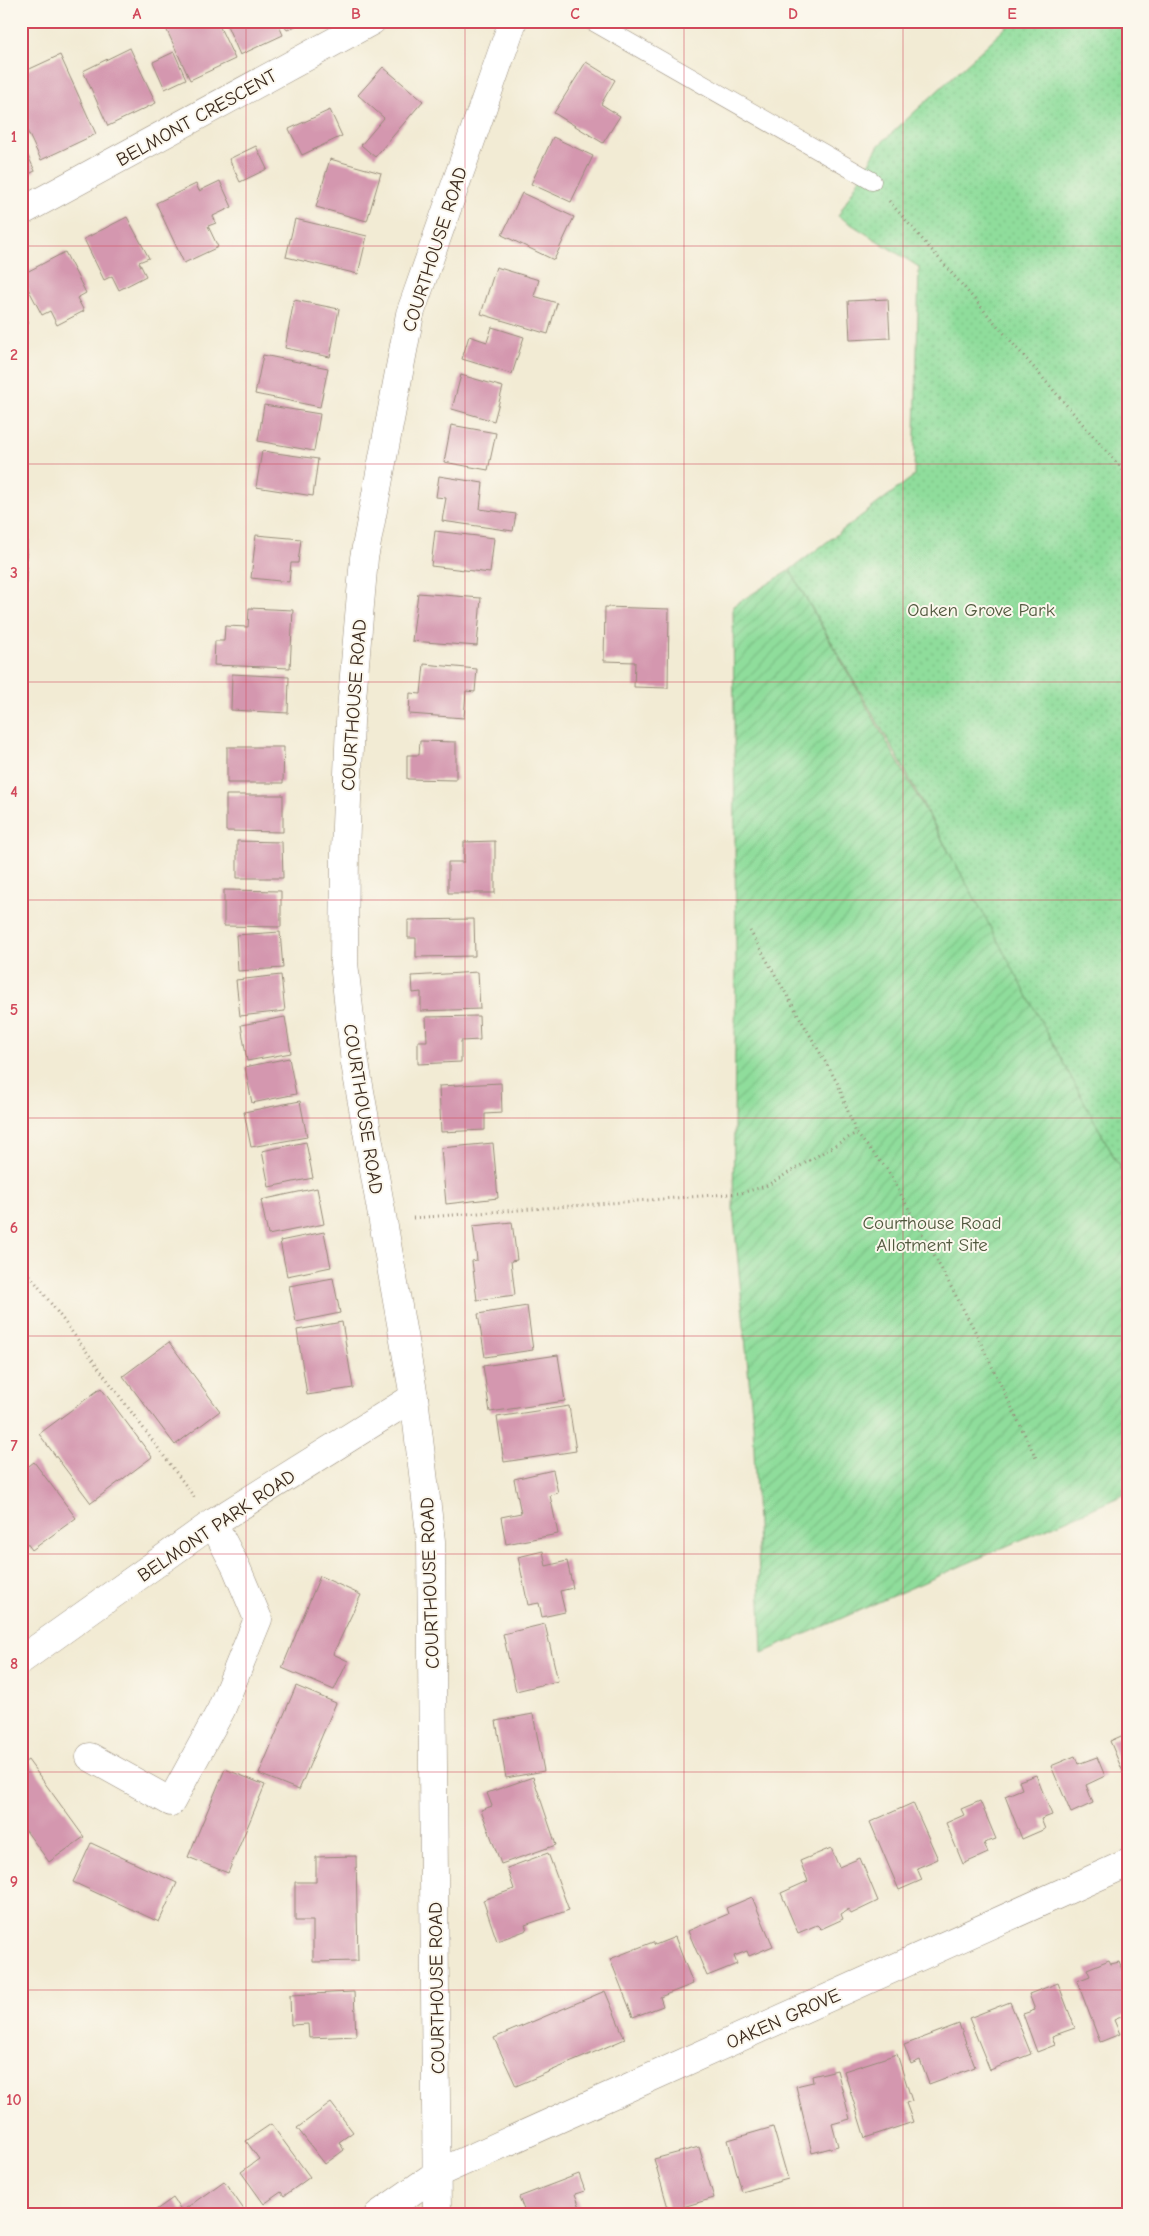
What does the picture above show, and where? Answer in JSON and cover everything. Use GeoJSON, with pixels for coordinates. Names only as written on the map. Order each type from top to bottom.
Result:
{"type":"FeatureCollection","features":[{"type":"Feature","properties":{"kind":"street","name":"BELMONT CRESCENT"},"geometry":{"type":"LineString","coordinates":[[21,212],[372,21]]}},
{"type":"Feature","properties":{"kind":"street","name":"COURTHOUSE ROAD"},"geometry":{"type":"LineString","coordinates":[[437,2215],[431,1541],[414,1397],[355,1063],[344,963],[350,722],[364,558],[410,314],[513,21]]}},
{"type":"Feature","properties":{"kind":"street","name":"BELMONT PARK ROAD"},"geometry":{"type":"LineString","coordinates":[[21,1660],[213,1523],[414,1397]]}},
{"type":"Feature","properties":{"kind":"street"},"geometry":{"type":"LineString","coordinates":[[90,1757],[171,1802],[221,1710],[258,1619],[236,1567],[213,1523]]}},
{"type":"Feature","properties":{"kind":"street","name":"OAKEN GROVE"},"geometry":{"type":"LineString","coordinates":[[378,2215],[438,2173],[1128,1864]]}},
{"type":"Feature","properties":{"kind":"lane"},"geometry":{"type":"LineString","coordinates":[[592,21],[872,181]]}},
{"type":"Feature","properties":{"kind":"path"},"geometry":{"type":"LineString","coordinates":[[872,181],[1128,476]]}},
{"type":"Feature","properties":{"kind":"path"},"geometry":{"type":"LineString","coordinates":[[750,931],[838,1084],[856,1133],[888,1170],[974,1329],[1036,1458]]}},
{"type":"Feature","properties":{"kind":"path"},"geometry":{"type":"LineString","coordinates":[[383,1220],[741,1193],[766,1186],[856,1133]]}},
{"type":"Feature","properties":{"kind":"path"},"geometry":{"type":"LineString","coordinates":[[21,1263],[213,1523]]}},
{"type":"Feature","properties":{"kind":"green space","name":"Oaken Grove Park"},"geometry":{"type":"Polygon","coordinates":[[[1013,21],[1128,21],[1128,1183],[897,756],[790,570],[914,476],[919,267],[838,216],[879,145],[1013,21]]]}},
{"type":"Feature","properties":{"kind":"green space","name":"Courthouse Road Allotment Site"},"geometry":{"type":"Polygon","coordinates":[[[790,570],[978,904],[1128,1183],[1128,1493],[762,1653],[753,1423],[733,1208],[736,959],[733,606],[790,570]]]}},
{"type":"Feature","properties":{"kind":"building"},"geometry":{"type":"Polygon","coordinates":[[[217,21],[235,59],[190,80],[163,22],[217,21]]]}},
{"type":"Feature","properties":{"kind":"building"},"geometry":{"type":"Polygon","coordinates":[[[225,21],[277,21],[283,35],[240,55],[225,21]]]}},
{"type":"Feature","properties":{"kind":"building"},"geometry":{"type":"Polygon","coordinates":[[[283,21],[306,21],[287,30],[283,21]]]}},
{"type":"Feature","properties":{"kind":"building"},"geometry":{"type":"Polygon","coordinates":[[[130,48],[156,103],[108,126],[83,71],[130,48]]]}},
{"type":"Feature","properties":{"kind":"building"},"geometry":{"type":"Polygon","coordinates":[[[174,52],[186,79],[165,89],[153,62],[174,52]]]}},
{"type":"Feature","properties":{"kind":"building"},"geometry":{"type":"Polygon","coordinates":[[[60,55],[96,134],[41,160],[21,118],[21,73],[60,55]]]}},
{"type":"Feature","properties":{"kind":"building"},"geometry":{"type":"Polygon","coordinates":[[[586,62],[615,80],[601,104],[620,116],[603,143],[554,113],[586,62]]]}},
{"type":"Feature","properties":{"kind":"building"},"geometry":{"type":"Polygon","coordinates":[[[383,67],[423,101],[375,157],[361,145],[384,118],[358,95],[383,67]]]}},
{"type":"Feature","properties":{"kind":"building"},"geometry":{"type":"Polygon","coordinates":[[[330,110],[342,136],[302,155],[289,129],[330,110]]]}},
{"type":"Feature","properties":{"kind":"building"},"geometry":{"type":"Polygon","coordinates":[[[553,137],[593,156],[571,202],[531,184],[553,137]]]}},
{"type":"Feature","properties":{"kind":"building"},"geometry":{"type":"Polygon","coordinates":[[[21,141],[35,171],[21,178],[21,141]]]}},
{"type":"Feature","properties":{"kind":"building"},"geometry":{"type":"Polygon","coordinates":[[[256,146],[267,169],[240,182],[229,159],[256,146]]]}},
{"type":"Feature","properties":{"kind":"building"},"geometry":{"type":"Polygon","coordinates":[[[330,159],[381,173],[367,221],[316,207],[330,159]]]}},
{"type":"Feature","properties":{"kind":"building"},"geometry":{"type":"Polygon","coordinates":[[[220,181],[232,207],[213,216],[216,223],[208,226],[218,247],[184,263],[156,203],[196,184],[199,191],[220,181]]]}},
{"type":"Feature","properties":{"kind":"building"},"geometry":{"type":"Polygon","coordinates":[[[522,193],[574,217],[554,260],[502,235],[522,193]]]}},
{"type":"Feature","properties":{"kind":"building"},"geometry":{"type":"Polygon","coordinates":[[[127,217],[149,258],[139,262],[146,276],[119,290],[112,276],[104,280],[84,239],[127,217]]]}},
{"type":"Feature","properties":{"kind":"building"},"geometry":{"type":"Polygon","coordinates":[[[295,219],[367,236],[358,274],[286,257],[295,219]]]}},
{"type":"Feature","properties":{"kind":"building"},"geometry":{"type":"Polygon","coordinates":[[[65,252],[86,293],[77,298],[84,311],[57,325],[50,311],[42,315],[21,275],[65,252]]]}},
{"type":"Feature","properties":{"kind":"building"},"geometry":{"type":"Polygon","coordinates":[[[496,267],[539,280],[534,296],[557,303],[548,334],[481,314],[496,267]]]}},
{"type":"Feature","properties":{"kind":"building"},"geometry":{"type":"Polygon","coordinates":[[[888,299],[890,338],[850,340],[848,301],[888,299]]]}},
{"type":"Feature","properties":{"kind":"building"},"geometry":{"type":"Polygon","coordinates":[[[294,300],[339,309],[330,357],[285,348],[294,300]]]}},
{"type":"Feature","properties":{"kind":"building"},"geometry":{"type":"Polygon","coordinates":[[[21,307],[29,323],[21,327],[21,307]]]}},
{"type":"Feature","properties":{"kind":"building"},"geometry":{"type":"Polygon","coordinates":[[[492,327],[524,337],[512,374],[462,359],[469,336],[487,342],[492,327]]]}},
{"type":"Feature","properties":{"kind":"building"},"geometry":{"type":"Polygon","coordinates":[[[263,355],[328,368],[320,407],[255,394],[263,355]]]}},
{"type":"Feature","properties":{"kind":"building"},"geometry":{"type":"Polygon","coordinates":[[[461,375],[503,387],[494,421],[452,409],[461,375]]]}},
{"type":"Feature","properties":{"kind":"building"},"geometry":{"type":"Polygon","coordinates":[[[264,405],[320,414],[314,451],[258,441],[264,405]]]}},
{"type":"Feature","properties":{"kind":"building"},"geometry":{"type":"Polygon","coordinates":[[[451,425],[496,433],[488,470],[444,462],[451,425]]]}},
{"type":"Feature","properties":{"kind":"building"},"geometry":{"type":"Polygon","coordinates":[[[262,451],[318,459],[313,496],[256,487],[262,451]]]}},
{"type":"Feature","properties":{"kind":"building"},"geometry":{"type":"Polygon","coordinates":[[[439,476],[483,483],[480,509],[516,514],[513,531],[442,521],[446,498],[436,497],[439,476]]]}},
{"type":"Feature","properties":{"kind":"building"},"geometry":{"type":"Polygon","coordinates":[[[21,502],[28,502],[23,696],[21,696],[21,502]]]}},
{"type":"Feature","properties":{"kind":"building"},"geometry":{"type":"Polygon","coordinates":[[[435,531],[494,538],[490,573],[431,566],[435,531]]]}},
{"type":"Feature","properties":{"kind":"building"},"geometry":{"type":"Polygon","coordinates":[[[256,535],[301,539],[298,563],[291,563],[289,582],[251,578],[256,535]]]}},
{"type":"Feature","properties":{"kind":"building"},"geometry":{"type":"Polygon","coordinates":[[[418,593],[481,598],[477,646],[412,641],[418,593]]]}},
{"type":"Feature","properties":{"kind":"building"},"geometry":{"type":"Polygon","coordinates":[[[605,607],[669,609],[668,688],[634,687],[635,662],[604,661],[605,607]]]}},
{"type":"Feature","properties":{"kind":"building"},"geometry":{"type":"Polygon","coordinates":[[[249,608],[293,610],[290,668],[214,665],[215,641],[224,641],[225,626],[248,627],[249,608]]]}},
{"type":"Feature","properties":{"kind":"building"},"geometry":{"type":"Polygon","coordinates":[[[424,664],[477,669],[475,692],[466,691],[464,718],[409,714],[410,693],[421,694],[424,664]]]}},
{"type":"Feature","properties":{"kind":"building"},"geometry":{"type":"Polygon","coordinates":[[[232,674],[289,677],[288,713],[231,710],[232,674]]]}},
{"type":"Feature","properties":{"kind":"building"},"geometry":{"type":"Polygon","coordinates":[[[420,741],[456,742],[456,780],[407,779],[407,755],[419,755],[420,741]]]}},
{"type":"Feature","properties":{"kind":"building"},"geometry":{"type":"Polygon","coordinates":[[[227,747],[284,747],[283,783],[227,783],[227,747]]]}},
{"type":"Feature","properties":{"kind":"building"},"geometry":{"type":"Polygon","coordinates":[[[226,795],[283,795],[283,832],[226,831],[226,795]]]}},
{"type":"Feature","properties":{"kind":"building"},"geometry":{"type":"Polygon","coordinates":[[[237,841],[282,842],[283,878],[237,878],[237,841]]]}},
{"type":"Feature","properties":{"kind":"building"},"geometry":{"type":"Polygon","coordinates":[[[495,841],[495,893],[448,893],[448,862],[464,862],[464,842],[495,841]]]}},
{"type":"Feature","properties":{"kind":"building"},"geometry":{"type":"Polygon","coordinates":[[[224,890],[281,891],[281,927],[224,926],[224,890]]]}},
{"type":"Feature","properties":{"kind":"building"},"geometry":{"type":"Polygon","coordinates":[[[474,919],[475,956],[416,957],[416,938],[408,938],[408,920],[474,919]]]}},
{"type":"Feature","properties":{"kind":"building"},"geometry":{"type":"Polygon","coordinates":[[[280,932],[283,968],[238,971],[236,935],[280,932]]]}},
{"type":"Feature","properties":{"kind":"building"},"geometry":{"type":"Polygon","coordinates":[[[478,972],[480,1009],[421,1011],[421,992],[413,993],[412,976],[478,972]]]}},
{"type":"Feature","properties":{"kind":"building"},"geometry":{"type":"Polygon","coordinates":[[[281,975],[285,1011],[240,1016],[236,980],[281,975]]]}},
{"type":"Feature","properties":{"kind":"building"},"geometry":{"type":"Polygon","coordinates":[[[479,1016],[480,1040],[461,1041],[461,1062],[418,1064],[418,1041],[427,1041],[426,1017],[479,1016]]]}},
{"type":"Feature","properties":{"kind":"building"},"geometry":{"type":"Polygon","coordinates":[[[285,1017],[291,1053],[247,1061],[241,1025],[285,1017]]]}},
{"type":"Feature","properties":{"kind":"building"},"geometry":{"type":"Polygon","coordinates":[[[289,1058],[296,1094],[252,1103],[245,1067],[289,1058]]]}},
{"type":"Feature","properties":{"kind":"building"},"geometry":{"type":"Polygon","coordinates":[[[501,1083],[502,1113],[485,1114],[485,1130],[441,1132],[439,1086],[501,1083]]]}},
{"type":"Feature","properties":{"kind":"building"},"geometry":{"type":"Polygon","coordinates":[[[300,1101],[307,1137],[251,1147],[244,1112],[300,1101]]]}},
{"type":"Feature","properties":{"kind":"building"},"geometry":{"type":"Polygon","coordinates":[[[306,1142],[313,1178],[269,1187],[262,1151],[306,1142]]]}},
{"type":"Feature","properties":{"kind":"building"},"geometry":{"type":"Polygon","coordinates":[[[493,1143],[498,1198],[446,1204],[441,1148],[493,1143]]]}},
{"type":"Feature","properties":{"kind":"building"},"geometry":{"type":"Polygon","coordinates":[[[317,1188],[324,1224],[268,1235],[261,1200],[317,1188]]]}},
{"type":"Feature","properties":{"kind":"building"},"geometry":{"type":"Polygon","coordinates":[[[512,1222],[517,1260],[511,1261],[515,1295],[477,1300],[472,1261],[477,1260],[473,1226],[512,1222]]]}},
{"type":"Feature","properties":{"kind":"building"},"geometry":{"type":"Polygon","coordinates":[[[324,1232],[331,1267],[287,1276],[280,1241],[324,1232]]]}},
{"type":"Feature","properties":{"kind":"building"},"geometry":{"type":"Polygon","coordinates":[[[333,1278],[340,1313],[296,1322],[289,1286],[333,1278]]]}},
{"type":"Feature","properties":{"kind":"building"},"geometry":{"type":"Polygon","coordinates":[[[527,1306],[533,1350],[485,1357],[478,1314],[527,1306]]]}},
{"type":"Feature","properties":{"kind":"building"},"geometry":{"type":"Polygon","coordinates":[[[342,1322],[353,1388],[307,1395],[297,1330],[342,1322]]]}},
{"type":"Feature","properties":{"kind":"building"},"geometry":{"type":"Polygon","coordinates":[[[169,1342],[220,1411],[175,1445],[123,1376],[169,1342]]]}},
{"type":"Feature","properties":{"kind":"building"},"geometry":{"type":"Polygon","coordinates":[[[558,1355],[565,1401],[490,1412],[483,1366],[558,1355]]]}},
{"type":"Feature","properties":{"kind":"building"},"geometry":{"type":"Polygon","coordinates":[[[101,1388],[152,1457],[91,1503],[39,1434],[101,1388]]]}},
{"type":"Feature","properties":{"kind":"building"},"geometry":{"type":"Polygon","coordinates":[[[569,1406],[576,1451],[504,1462],[497,1417],[569,1406]]]}},
{"type":"Feature","properties":{"kind":"building"},"geometry":{"type":"Polygon","coordinates":[[[34,1462],[76,1518],[32,1550],[21,1535],[21,1472],[34,1462]]]}},
{"type":"Feature","properties":{"kind":"building"},"geometry":{"type":"Polygon","coordinates":[[[553,1470],[558,1493],[550,1495],[558,1534],[506,1544],[501,1517],[521,1513],[514,1479],[553,1470]]]}},
{"type":"Feature","properties":{"kind":"building"},"geometry":{"type":"Polygon","coordinates":[[[543,1551],[546,1566],[567,1561],[573,1588],[560,1591],[565,1612],[542,1617],[539,1603],[528,1605],[518,1557],[543,1551]]]}},
{"type":"Feature","properties":{"kind":"building"},"geometry":{"type":"Polygon","coordinates":[[[320,1576],[361,1595],[333,1654],[348,1661],[334,1690],[282,1668],[320,1576]]]}},
{"type":"Feature","properties":{"kind":"building"},"geometry":{"type":"Polygon","coordinates":[[[545,1624],[558,1681],[516,1691],[503,1634],[545,1624]]]}},
{"type":"Feature","properties":{"kind":"building"},"geometry":{"type":"Polygon","coordinates":[[[296,1686],[336,1703],[299,1790],[259,1774],[296,1686]]]}},
{"type":"Feature","properties":{"kind":"building"},"geometry":{"type":"Polygon","coordinates":[[[533,1714],[544,1771],[506,1778],[496,1721],[533,1714]]]}},
{"type":"Feature","properties":{"kind":"building"},"geometry":{"type":"Polygon","coordinates":[[[1128,1733],[1128,1784],[1110,1741],[1128,1733]]]}},
{"type":"Feature","properties":{"kind":"building"},"geometry":{"type":"Polygon","coordinates":[[[1075,1756],[1078,1764],[1097,1757],[1105,1776],[1086,1785],[1093,1803],[1071,1813],[1051,1766],[1075,1756]]]}},
{"type":"Feature","properties":{"kind":"building"},"geometry":{"type":"Polygon","coordinates":[[[28,1760],[84,1837],[49,1862],[21,1824],[21,1765],[28,1760]]]}},
{"type":"Feature","properties":{"kind":"building"},"geometry":{"type":"Polygon","coordinates":[[[225,1769],[265,1785],[228,1873],[188,1857],[225,1769]]]}},
{"type":"Feature","properties":{"kind":"building"},"geometry":{"type":"Polygon","coordinates":[[[1036,1775],[1052,1815],[1041,1819],[1045,1829],[1022,1839],[1005,1796],[1022,1789],[1019,1781],[1036,1775]]]}},
{"type":"Feature","properties":{"kind":"building"},"geometry":{"type":"Polygon","coordinates":[[[533,1777],[556,1845],[501,1864],[481,1810],[492,1806],[487,1793],[533,1777]]]}},
{"type":"Feature","properties":{"kind":"building"},"geometry":{"type":"Polygon","coordinates":[[[980,1801],[996,1839],[984,1843],[988,1853],[963,1864],[946,1823],[964,1815],[961,1809],[980,1801]]]}},
{"type":"Feature","properties":{"kind":"building"},"geometry":{"type":"Polygon","coordinates":[[[913,1803],[938,1859],[917,1868],[922,1880],[899,1890],[870,1822],[913,1803]]]}},
{"type":"Feature","properties":{"kind":"building"},"geometry":{"type":"Polygon","coordinates":[[[91,1843],[177,1883],[159,1922],[73,1882],[91,1843]]]}},
{"type":"Feature","properties":{"kind":"building"},"geometry":{"type":"Polygon","coordinates":[[[831,1848],[839,1867],[860,1858],[878,1901],[851,1914],[849,1909],[841,1914],[843,1919],[821,1929],[817,1925],[798,1933],[781,1893],[808,1881],[800,1861],[831,1848]]]}},
{"type":"Feature","properties":{"kind":"building"},"geometry":{"type":"Polygon","coordinates":[[[548,1853],[569,1910],[525,1925],[527,1930],[497,1941],[483,1900],[514,1889],[507,1868],[548,1853]]]}},
{"type":"Feature","properties":{"kind":"building"},"geometry":{"type":"Polygon","coordinates":[[[356,1856],[358,1961],[313,1962],[313,1921],[295,1921],[295,1882],[316,1882],[316,1857],[356,1856]]]}},
{"type":"Feature","properties":{"kind":"building"},"geometry":{"type":"Polygon","coordinates":[[[752,1897],[773,1946],[749,1956],[747,1951],[734,1956],[737,1964],[707,1976],[688,1931],[728,1914],[726,1908],[752,1897]]]}},
{"type":"Feature","properties":{"kind":"building"},"geometry":{"type":"Polygon","coordinates":[[[675,1937],[693,1984],[660,1997],[663,2006],[633,2017],[610,1959],[653,1942],[655,1945],[675,1937]]]}},
{"type":"Feature","properties":{"kind":"building"},"geometry":{"type":"Polygon","coordinates":[[[1109,1960],[1111,1964],[1119,1962],[1128,1984],[1128,2014],[1114,2020],[1120,2034],[1100,2042],[1077,1981],[1090,1976],[1087,1969],[1109,1960]]]}},
{"type":"Feature","properties":{"kind":"building"},"geometry":{"type":"Polygon","coordinates":[[[1058,1983],[1075,2028],[1052,2036],[1055,2045],[1037,2052],[1023,2014],[1035,2010],[1029,1994],[1058,1983]]]}},
{"type":"Feature","properties":{"kind":"building"},"geometry":{"type":"Polygon","coordinates":[[[605,1991],[625,2039],[516,2086],[494,2038],[605,1991]]]}},
{"type":"Feature","properties":{"kind":"building"},"geometry":{"type":"Polygon","coordinates":[[[354,1992],[356,2036],[309,2038],[308,2024],[291,2025],[290,1995],[354,1992]]]}},
{"type":"Feature","properties":{"kind":"building"},"geometry":{"type":"Polygon","coordinates":[[[1010,2002],[1031,2054],[990,2070],[969,2018],[1010,2002]]]}},
{"type":"Feature","properties":{"kind":"building"},"geometry":{"type":"Polygon","coordinates":[[[959,2024],[975,2067],[929,2084],[920,2060],[911,2064],[904,2045],[959,2024]]]}},
{"type":"Feature","properties":{"kind":"building"},"geometry":{"type":"Polygon","coordinates":[[[897,2054],[912,2101],[906,2103],[913,2122],[865,2138],[844,2071],[897,2054]]]}},
{"type":"Feature","properties":{"kind":"building"},"geometry":{"type":"Polygon","coordinates":[[[837,2070],[850,2119],[832,2124],[838,2146],[812,2153],[796,2086],[813,2082],[812,2076],[837,2070]]]}},
{"type":"Feature","properties":{"kind":"building"},"geometry":{"type":"Polygon","coordinates":[[[331,2103],[353,2132],[339,2142],[344,2150],[325,2164],[297,2128],[331,2103]]]}},
{"type":"Feature","properties":{"kind":"building"},"geometry":{"type":"Polygon","coordinates":[[[271,2124],[310,2177],[284,2196],[281,2192],[264,2204],[241,2172],[259,2159],[246,2141],[271,2124]]]}},
{"type":"Feature","properties":{"kind":"building"},"geometry":{"type":"Polygon","coordinates":[[[773,2127],[788,2179],[742,2192],[728,2140],[773,2127]]]}},
{"type":"Feature","properties":{"kind":"building"},"geometry":{"type":"Polygon","coordinates":[[[699,2147],[714,2198],[669,2211],[654,2159],[699,2147]]]}},
{"type":"Feature","properties":{"kind":"building"},"geometry":{"type":"Polygon","coordinates":[[[579,2174],[585,2191],[575,2194],[583,2215],[526,2215],[519,2197],[579,2174]]]}},
{"type":"Feature","properties":{"kind":"building"},"geometry":{"type":"Polygon","coordinates":[[[224,2181],[246,2215],[149,2215],[173,2198],[182,2211],[224,2181]]]}}]}
